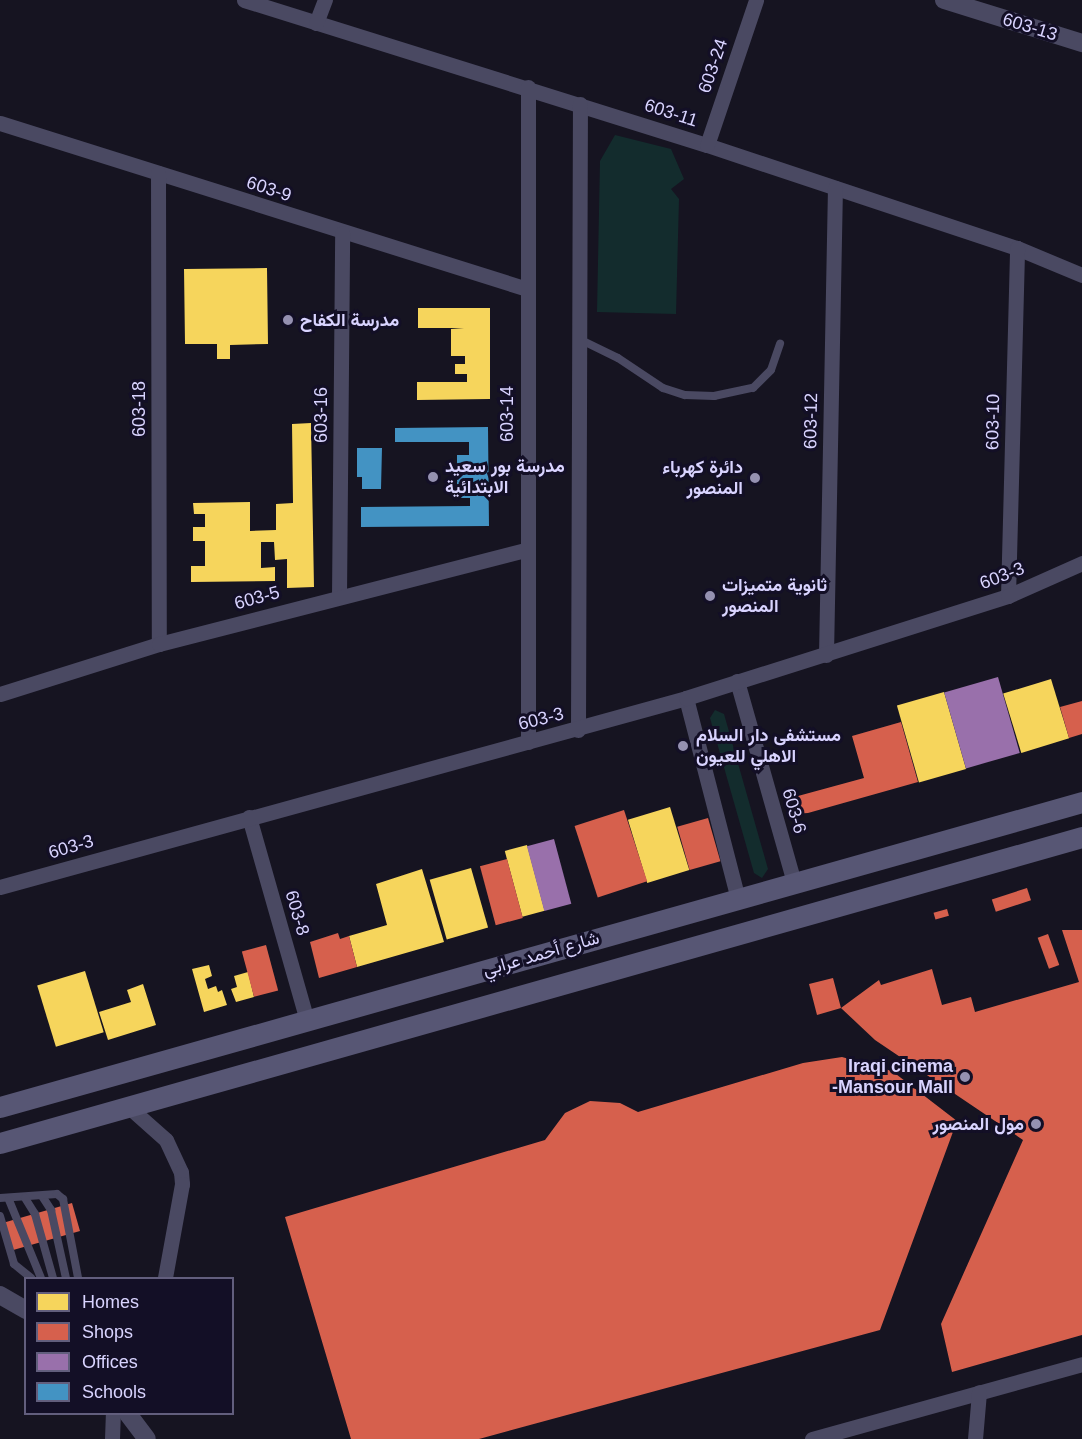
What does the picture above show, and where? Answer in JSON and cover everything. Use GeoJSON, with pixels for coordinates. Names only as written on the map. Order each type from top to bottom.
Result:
{"type":"FeatureCollection","features":[{"type":"Feature","properties":{"kind":"main road","name":"شارع أحمد عرابي"},"geometry":{"type":"LineString","coordinates":[[0,1107],[1082,802]]}},
{"type":"Feature","properties":{"kind":"main road","name":"شارع أحمد عرابي"},"geometry":{"type":"LineString","coordinates":[[0,1143],[1082,837]]}},
{"type":"Feature","properties":{"kind":"street","name":"603-11"},"geometry":{"type":"LineString","coordinates":[[244,0],[528,87],[707,145],[1017,248],[1082,275]]}},
{"type":"Feature","properties":{"kind":"street"},"geometry":{"type":"LineString","coordinates":[[316,22],[325,0]]}},
{"type":"Feature","properties":{"kind":"street","name":"603-24"},"geometry":{"type":"LineString","coordinates":[[707,145],[756,0]]}},
{"type":"Feature","properties":{"kind":"street","name":"603-13"},"geometry":{"type":"LineString","coordinates":[[945,0],[1082,43]]}},
{"type":"Feature","properties":{"kind":"street","name":"603-14"},"geometry":{"type":"LineString","coordinates":[[528,87],[526,550],[528,742]]}},
{"type":"Feature","properties":{"kind":"street"},"geometry":{"type":"LineString","coordinates":[[578,730],[580,104]]}},
{"type":"Feature","properties":{"kind":"street","name":"603-9"},"geometry":{"type":"LineString","coordinates":[[0,123],[342,233],[527,289]]}},
{"type":"Feature","properties":{"kind":"street","name":"603-18"},"geometry":{"type":"LineString","coordinates":[[158,173],[159,644]]}},
{"type":"Feature","properties":{"kind":"street","name":"603-12"},"geometry":{"type":"LineString","coordinates":[[826,655],[835,188]]}},
{"type":"Feature","properties":{"kind":"street","name":"603-16"},"geometry":{"type":"LineString","coordinates":[[339,597],[342,233]]}},
{"type":"Feature","properties":{"kind":"street","name":"603-10"},"geometry":{"type":"LineString","coordinates":[[1008,596],[1017,248]]}},
{"type":"Feature","properties":{"kind":"street","name":"603-5"},"geometry":{"type":"LineString","coordinates":[[0,694],[159,644],[526,550]]}},
{"type":"Feature","properties":{"kind":"street","name":"603-3"},"geometry":{"type":"LineString","coordinates":[[0,886],[578,730],[686,698],[1008,596],[1082,563]]}},
{"type":"Feature","properties":{"kind":"street","name":"603-6"},"geometry":{"type":"LineString","coordinates":[[737,681],[794,883]]}},
{"type":"Feature","properties":{"kind":"street"},"geometry":{"type":"LineString","coordinates":[[686,698],[738,899]]}},
{"type":"Feature","properties":{"kind":"street","name":"603-8"},"geometry":{"type":"LineString","coordinates":[[249,817],[307,1020]]}},
{"type":"Feature","properties":{"kind":"street"},"geometry":{"type":"LineString","coordinates":[[130,1108],[166,1140],[181,1172],[165,1277]]}},
{"type":"Feature","properties":{"kind":"street"},"geometry":{"type":"LineString","coordinates":[[0,1295],[24,1309]]}},
{"type":"Feature","properties":{"kind":"street"},"geometry":{"type":"LineString","coordinates":[[812,1439],[1082,1364]]}},
{"type":"Feature","properties":{"kind":"street"},"geometry":{"type":"LineString","coordinates":[[975,1439],[979,1392]]}},
{"type":"Feature","properties":{"kind":"street"},"geometry":{"type":"LineString","coordinates":[[112,1439],[113,1415]]}},
{"type":"Feature","properties":{"kind":"street"},"geometry":{"type":"LineString","coordinates":[[129,1415],[147,1439]]}},
{"type":"Feature","properties":{"kind":"lane"},"geometry":{"type":"LineString","coordinates":[[579,339],[618,358],[663,388],[685,395],[714,396],[753,388],[771,370],[780,344]]}},
{"type":"Feature","properties":{"kind":"lane"},"geometry":{"type":"LineString","coordinates":[[0,1198],[9,1200],[57,1194],[63,1199],[78,1277]]}},
{"type":"Feature","properties":{"kind":"lane"},"geometry":{"type":"LineString","coordinates":[[42,1196],[51,1210],[66,1277]]}},
{"type":"Feature","properties":{"kind":"lane"},"geometry":{"type":"LineString","coordinates":[[25,1198],[35,1214],[52,1277]]}},
{"type":"Feature","properties":{"kind":"lane"},"geometry":{"type":"LineString","coordinates":[[9,1200],[41,1277]]}},
{"type":"Feature","properties":{"kind":"lane"},"geometry":{"type":"LineString","coordinates":[[0,1216],[14,1264],[30,1277]]}},
{"type":"Feature","properties":{"kind":"green space"},"geometry":{"type":"Polygon","coordinates":[[[615,135],[671,149],[684,179],[671,189],[679,199],[676,314],[597,312],[600,161],[615,135]]]}},
{"type":"Feature","properties":{"kind":"green space"},"geometry":{"type":"Polygon","coordinates":[[[715,710],[724,714],[768,869],[762,878],[754,873],[710,718],[715,710]]]}},
{"type":"Feature","properties":{"kind":"building: Homes"},"geometry":{"type":"Polygon","coordinates":[[[267,268],[268,344],[230,345],[230,359],[217,359],[217,344],[185,344],[184,269],[267,268]]]}},
{"type":"Feature","properties":{"kind":"building: Homes"},"geometry":{"type":"Polygon","coordinates":[[[418,308],[490,308],[490,399],[417,400],[417,382],[467,382],[467,374],[455,374],[455,364],[465,364],[465,356],[451,356],[451,329],[464,328],[418,328],[418,308]]]}},
{"type":"Feature","properties":{"kind":"building: Homes"},"geometry":{"type":"Polygon","coordinates":[[[311,423],[314,587],[287,588],[287,559],[275,560],[274,542],[261,542],[261,568],[275,567],[275,581],[191,582],[191,566],[205,566],[205,541],[193,541],[193,527],[205,527],[205,514],[194,514],[193,503],[250,502],[250,531],[276,530],[276,504],[293,503],[292,424],[311,423]]]}},
{"type":"Feature","properties":{"kind":"building: Homes"},"geometry":{"type":"Polygon","coordinates":[[[1051,679],[1069,738],[1021,753],[1003,694],[1051,679]]]}},
{"type":"Feature","properties":{"kind":"building: Homes"},"geometry":{"type":"Polygon","coordinates":[[[944,692],[966,769],[919,782],[897,706],[944,692]]]}},
{"type":"Feature","properties":{"kind":"building: Homes"},"geometry":{"type":"Polygon","coordinates":[[[670,807],[689,870],[647,883],[628,820],[670,807]]]}},
{"type":"Feature","properties":{"kind":"building: Homes"},"geometry":{"type":"Polygon","coordinates":[[[527,845],[545,911],[522,917],[505,851],[527,845]]]}},
{"type":"Feature","properties":{"kind":"building: Homes"},"geometry":{"type":"Polygon","coordinates":[[[471,868],[488,928],[447,939],[430,880],[471,868]]]}},
{"type":"Feature","properties":{"kind":"building: Homes"},"geometry":{"type":"Polygon","coordinates":[[[422,869],[444,942],[357,967],[349,936],[387,925],[376,884],[422,869]]]}},
{"type":"Feature","properties":{"kind":"building: Homes"},"geometry":{"type":"Polygon","coordinates":[[[209,965],[212,976],[205,979],[208,989],[216,986],[218,992],[222,990],[227,1005],[204,1012],[192,969],[209,965]]]}},
{"type":"Feature","properties":{"kind":"building: Homes"},"geometry":{"type":"Polygon","coordinates":[[[85,971],[104,1032],[56,1047],[37,986],[85,971]]]}},
{"type":"Feature","properties":{"kind":"building: Homes"},"geometry":{"type":"Polygon","coordinates":[[[248,972],[254,997],[236,1002],[231,989],[237,987],[234,976],[248,972]]]}},
{"type":"Feature","properties":{"kind":"building: Homes"},"geometry":{"type":"Polygon","coordinates":[[[143,984],[156,1025],[108,1040],[99,1012],[131,1002],[127,990],[143,984]]]}},
{"type":"Feature","properties":{"kind":"building: Shops"},"geometry":{"type":"Polygon","coordinates":[[[1082,701],[1082,734],[1069,738],[1060,707],[1082,701]]]}},
{"type":"Feature","properties":{"kind":"building: Shops"},"geometry":{"type":"Polygon","coordinates":[[[901,722],[918,782],[808,813],[792,814],[787,799],[864,778],[852,736],[901,722]]]}},
{"type":"Feature","properties":{"kind":"building: Shops"},"geometry":{"type":"Polygon","coordinates":[[[624,810],[647,881],[598,897],[575,826],[624,810]]]}},
{"type":"Feature","properties":{"kind":"building: Shops"},"geometry":{"type":"Polygon","coordinates":[[[708,818],[720,861],[690,870],[677,827],[708,818]]]}},
{"type":"Feature","properties":{"kind":"building: Shops"},"geometry":{"type":"Polygon","coordinates":[[[507,859],[523,918],[496,925],[480,866],[507,859]]]}},
{"type":"Feature","properties":{"kind":"building: Shops"},"geometry":{"type":"Polygon","coordinates":[[[1027,888],[1031,900],[996,912],[992,899],[1027,888]]]}},
{"type":"Feature","properties":{"kind":"building: Shops"},"geometry":{"type":"Polygon","coordinates":[[[947,909],[949,916],[935,920],[934,913],[947,909]]]}},
{"type":"Feature","properties":{"kind":"building: Shops"},"geometry":{"type":"Polygon","coordinates":[[[1062,930],[1082,930],[1082,1335],[952,1372],[941,1324],[1023,1140],[875,1040],[841,1008],[879,980],[881,985],[932,969],[942,1005],[971,997],[975,1012],[1079,982],[1062,930]]]}},
{"type":"Feature","properties":{"kind":"building: Shops"},"geometry":{"type":"Polygon","coordinates":[[[338,933],[340,939],[349,936],[357,967],[319,978],[310,942],[338,933]]]}},
{"type":"Feature","properties":{"kind":"building: Shops"},"geometry":{"type":"Polygon","coordinates":[[[1048,934],[1059,965],[1049,969],[1038,938],[1048,934]]]}},
{"type":"Feature","properties":{"kind":"building: Shops"},"geometry":{"type":"Polygon","coordinates":[[[266,945],[278,990],[254,997],[242,951],[266,945]]]}},
{"type":"Feature","properties":{"kind":"building: Shops"},"geometry":{"type":"Polygon","coordinates":[[[833,978],[841,1008],[817,1015],[809,984],[833,978]]]}},
{"type":"Feature","properties":{"kind":"building: Shops"},"geometry":{"type":"Polygon","coordinates":[[[842,1057],[892,1071],[957,1121],[880,1330],[479,1439],[351,1439],[285,1217],[545,1140],[565,1113],[590,1101],[620,1103],[638,1112],[803,1063],[842,1057]]]}},
{"type":"Feature","properties":{"kind":"building: Shops"},"geometry":{"type":"Polygon","coordinates":[[[72,1203],[80,1231],[8,1252],[0,1224],[72,1203]]]}},
{"type":"Feature","properties":{"kind":"building: Offices"},"geometry":{"type":"Polygon","coordinates":[[[998,677],[1020,753],[966,768],[944,692],[998,677]]]}},
{"type":"Feature","properties":{"kind":"building: Offices"},"geometry":{"type":"Polygon","coordinates":[[[554,839],[571,904],[544,911],[527,846],[554,839]]]}},
{"type":"Feature","properties":{"kind":"building: Schools"},"geometry":{"type":"Polygon","coordinates":[[[488,427],[489,526],[361,527],[361,507],[470,506],[470,498],[457,498],[457,455],[469,455],[469,442],[395,442],[395,428],[488,427]]]}},
{"type":"Feature","properties":{"kind":"building: Schools"},"geometry":{"type":"Polygon","coordinates":[[[357,448],[382,448],[381,489],[362,489],[362,477],[357,477],[357,448]]]}},
{"type":"Feature","properties":{"kind":"place","name":"مدرسة الكفاح"},"geometry":{"type":"Point","coordinates":[288,320]}},
{"type":"Feature","properties":{"kind":"place","name":"مدرسة بور سعيد الابتدائية"},"geometry":{"type":"Point","coordinates":[433,477]}},
{"type":"Feature","properties":{"kind":"place","name":"دائرة كهرباء المنصور"},"geometry":{"type":"Point","coordinates":[755,478]}},
{"type":"Feature","properties":{"kind":"place","name":"ثانوية متميزات المنصور"},"geometry":{"type":"Point","coordinates":[710,596]}},
{"type":"Feature","properties":{"kind":"place","name":"مستشفى دار السلام الاهلي للعيون"},"geometry":{"type":"Point","coordinates":[683,746]}},
{"type":"Feature","properties":{"kind":"place","name":"Iraqi cinema -Mansour Mall"},"geometry":{"type":"Point","coordinates":[965,1077]}},
{"type":"Feature","properties":{"kind":"place","name":"مول المنصور"},"geometry":{"type":"Point","coordinates":[1036,1124]}}]}
